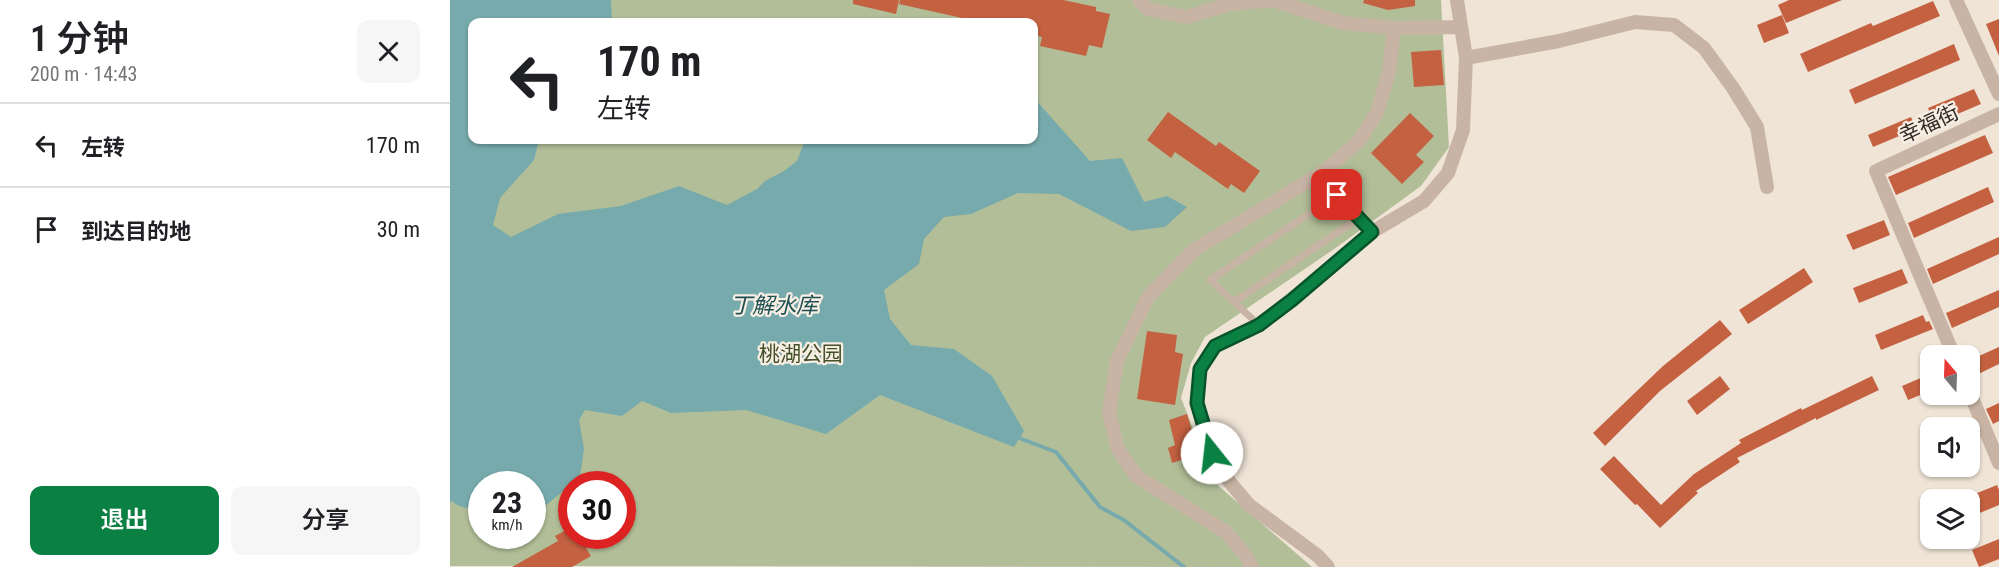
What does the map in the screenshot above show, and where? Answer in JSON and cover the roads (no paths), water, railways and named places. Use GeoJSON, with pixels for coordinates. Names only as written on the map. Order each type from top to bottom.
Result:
{"type":"FeatureCollection","features":[{"type":"Feature","properties":{"kind":"street"},"geometry":{"type":"LineString","coordinates":[[1139,0],[1148,9],[1186,17],[1231,4],[1273,0],[1342,23],[1394,28],[1460,27]]}},
{"type":"Feature","properties":{"kind":"street"},"geometry":{"type":"LineString","coordinates":[[1328,567],[1318,556],[1249,505],[1228,480],[1212,453],[1197,403],[1200,369],[1215,346],[1259,325],[1372,232],[1424,201],[1448,173],[1463,130],[1466,58],[1457,0]]}},
{"type":"Feature","properties":{"kind":"street"},"geometry":{"type":"LineString","coordinates":[[1956,0],[1999,94]]}},
{"type":"Feature","properties":{"kind":"street"},"geometry":{"type":"LineString","coordinates":[[1466,58],[1559,41],[1635,22],[1674,25],[1704,48],[1757,127],[1767,187]]}},
{"type":"Feature","properties":{"kind":"street"},"geometry":{"type":"LineString","coordinates":[[1252,567],[1226,532],[1136,476],[1118,449],[1109,413],[1117,361],[1148,297],[1194,250],[1322,173],[1359,141],[1377,113],[1389,72],[1394,28]]}},
{"type":"Feature","properties":{"kind":"street","name":"幸福街"},"geometry":{"type":"LineString","coordinates":[[1949,345],[1876,171],[1999,114]]}},
{"type":"Feature","properties":{"kind":"street"},"geometry":{"type":"LineString","coordinates":[[1975,405],[1999,463]]}},
{"type":"Feature","properties":{"kind":"lane"},"geometry":{"type":"LineString","coordinates":[[1259,325],[1210,280],[1337,195],[1372,232]]}},
{"type":"Feature","properties":{"kind":"lane"},"geometry":{"type":"LineString","coordinates":[[1234,302],[1359,218]]}},
{"type":"Feature","properties":{"kind":"water","name":"丁解水库"},"geometry":{"type":"Polygon","coordinates":[[[450,0],[611,0],[612,18],[468,18],[468,144],[538,144],[534,160],[500,198],[493,225],[511,237],[558,214],[621,206],[679,186],[727,205],[757,189],[765,181],[797,161],[803,144],[1038,144],[1038,102],[1090,161],[1122,158],[1144,202],[1167,196],[1187,207],[1165,227],[1131,231],[1059,194],[1018,193],[971,214],[944,217],[924,239],[919,264],[884,290],[890,319],[911,345],[954,349],[992,376],[1024,431],[1014,447],[880,395],[826,434],[746,410],[671,413],[642,401],[622,416],[585,410],[579,420],[584,449],[581,471],[558,471],[558,495],[546,505],[546,471],[468,471],[468,508],[450,502],[450,0]]]}},
{"type":"Feature","properties":{"kind":"waterway"},"geometry":{"type":"LineString","coordinates":[[1019,438],[1056,452],[1100,507],[1124,520],[1184,567]]}},
{"type":"Feature","properties":{"kind":"park label","name":"桃湖公园"},"geometry":{"type":"Point","coordinates":[801,354]}}]}
